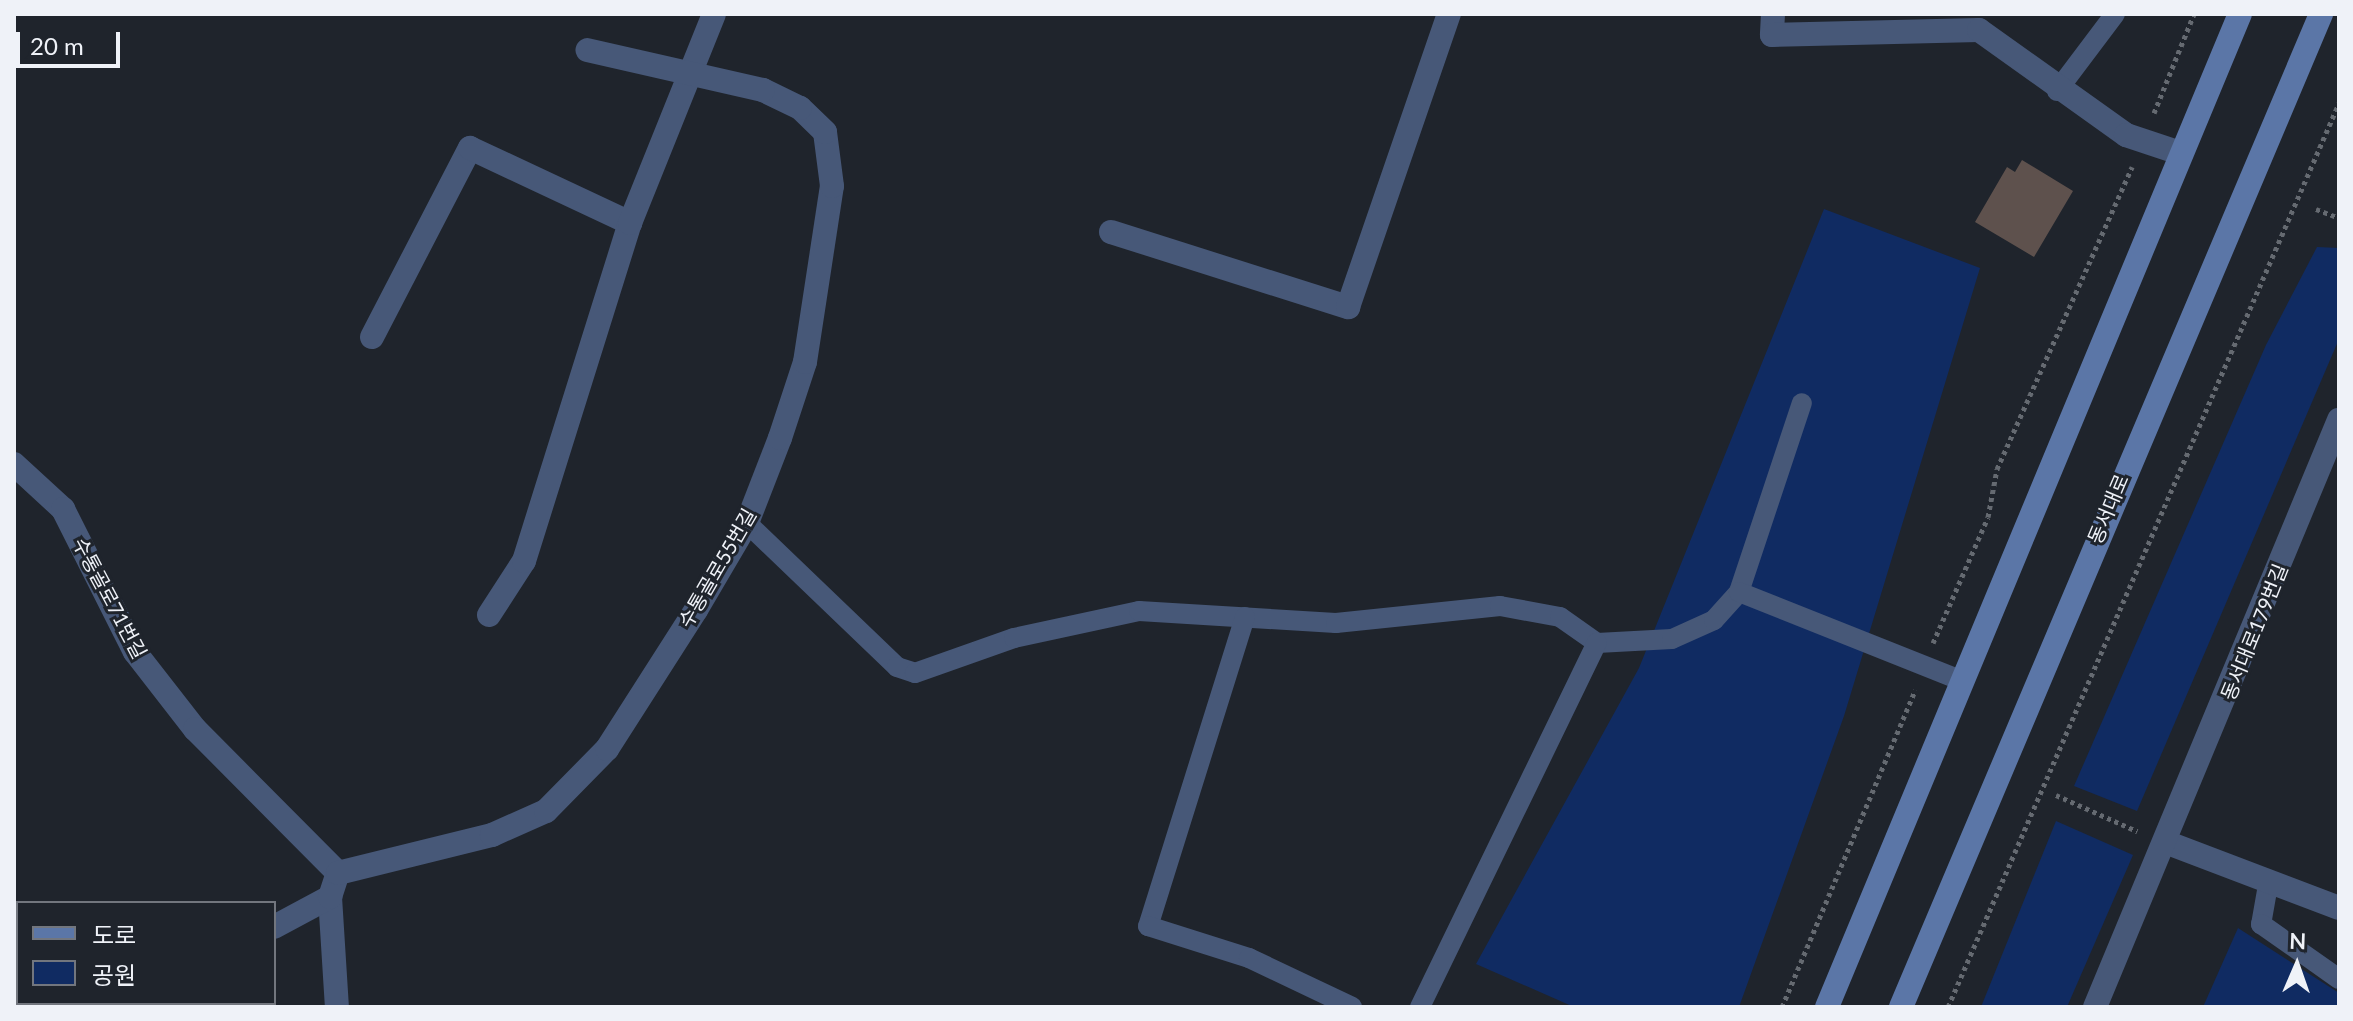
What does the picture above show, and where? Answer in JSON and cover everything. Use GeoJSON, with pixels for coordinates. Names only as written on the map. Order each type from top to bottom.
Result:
{"type":"FeatureCollection","features":[{"type":"Feature","properties":{"kind":"street"},"geometry":{"type":"LineString","coordinates":[[489,615],[524,561],[630,223],[714,14]]}},
{"type":"Feature","properties":{"kind":"street"},"geometry":{"type":"LineString","coordinates":[[1111,232],[1348,307],[1449,14]]}},
{"type":"Feature","properties":{"kind":"street"},"geometry":{"type":"LineString","coordinates":[[1773,14],[1772,35],[1974,22],[2057,91],[2126,135],[2180,153]]}},
{"type":"Feature","properties":{"kind":"street"},"geometry":{"type":"LineString","coordinates":[[1827,1007],[2240,14]]}},
{"type":"Feature","properties":{"kind":"street","name":"동서대로"},"geometry":{"type":"LineString","coordinates":[[1901,1007],[2321,14]]}},
{"type":"Feature","properties":{"kind":"street","name":"수통골로55번길"},"geometry":{"type":"LineString","coordinates":[[338,873],[492,835],[546,811],[607,749],[747,523],[805,362],[832,186],[825,132],[800,108],[763,90],[690,79],[587,50]]}},
{"type":"Feature","properties":{"kind":"street"},"geometry":{"type":"LineString","coordinates":[[372,337],[470,148],[630,223]]}},
{"type":"Feature","properties":{"kind":"street","name":"동서대로179번길"},"geometry":{"type":"LineString","coordinates":[[2095,1007],[2168,843],[2339,420]]}},
{"type":"Feature","properties":{"kind":"street","name":"수통골로71번길"},"geometry":{"type":"LineString","coordinates":[[14,464],[63,509],[135,652],[195,729],[338,873]]}},
{"type":"Feature","properties":{"kind":"street"},"geometry":{"type":"LineString","coordinates":[[2168,843],[2268,885],[2339,908]]}},
{"type":"Feature","properties":{"kind":"street"},"geometry":{"type":"LineString","coordinates":[[337,1007],[330,897],[338,873]]}},
{"type":"Feature","properties":{"kind":"street"},"geometry":{"type":"LineString","coordinates":[[276,926],[330,897]]}},
{"type":"Feature","properties":{"kind":"lane"},"geometry":{"type":"LineString","coordinates":[[2057,91],[2115,14]]}},
{"type":"Feature","properties":{"kind":"lane"},"geometry":{"type":"LineString","coordinates":[[747,523],[897,667],[915,673],[1088,619],[1187,610],[1336,623],[1500,606],[1560,617],[1597,643],[1672,639],[1714,620],[1739,592],[1802,403]]}},
{"type":"Feature","properties":{"kind":"lane"},"geometry":{"type":"LineString","coordinates":[[1739,592],[1963,681]]}},
{"type":"Feature","properties":{"kind":"lane"},"geometry":{"type":"LineString","coordinates":[[1245,617],[1148,926],[1249,958],[1352,1007]]}},
{"type":"Feature","properties":{"kind":"lane"},"geometry":{"type":"LineString","coordinates":[[1420,1007],[1597,643]]}},
{"type":"Feature","properties":{"kind":"lane"},"geometry":{"type":"LineString","coordinates":[[2268,885],[2261,924],[2339,979]]}},
{"type":"Feature","properties":{"kind":"path"},"geometry":{"type":"LineString","coordinates":[[2153,115],[2194,14]]}},
{"type":"Feature","properties":{"kind":"path"},"geometry":{"type":"LineString","coordinates":[[1948,1007],[2339,103]]}},
{"type":"Feature","properties":{"kind":"path"},"geometry":{"type":"LineString","coordinates":[[1934,642],[1988,517],[2015,426],[2127,177]]}},
{"type":"Feature","properties":{"kind":"path"},"geometry":{"type":"LineString","coordinates":[[2316,209],[2339,218]]}},
{"type":"Feature","properties":{"kind":"path"},"geometry":{"type":"LineString","coordinates":[[1782,1007],[1912,695]]}},
{"type":"Feature","properties":{"kind":"path"},"geometry":{"type":"LineString","coordinates":[[2056,795],[2137,831]]}},
{"type":"Feature","properties":{"kind":"green space"},"geometry":{"type":"Polygon","coordinates":[[[1824,209],[1980,268],[1844,716],[1739,1007],[1574,1007],[1476,964],[1639,668],[1824,209]]]}},
{"type":"Feature","properties":{"kind":"green space"},"geometry":{"type":"Polygon","coordinates":[[[2317,247],[2339,248],[2339,339],[2137,811],[2074,786],[2266,345],[2317,247]]]}},
{"type":"Feature","properties":{"kind":"green space"},"geometry":{"type":"Polygon","coordinates":[[[2056,821],[2133,855],[2067,1007],[1981,1007],[2056,821]]]}},
{"type":"Feature","properties":{"kind":"green space"},"geometry":{"type":"Polygon","coordinates":[[[2238,928],[2339,993],[2339,1007],[2203,1007],[2238,928]]]}},
{"type":"Feature","properties":{"kind":"building"},"geometry":{"type":"Polygon","coordinates":[[[2022,160],[2073,191],[2034,257],[1975,222],[2007,167],[2015,172],[2022,160]]]}}]}
